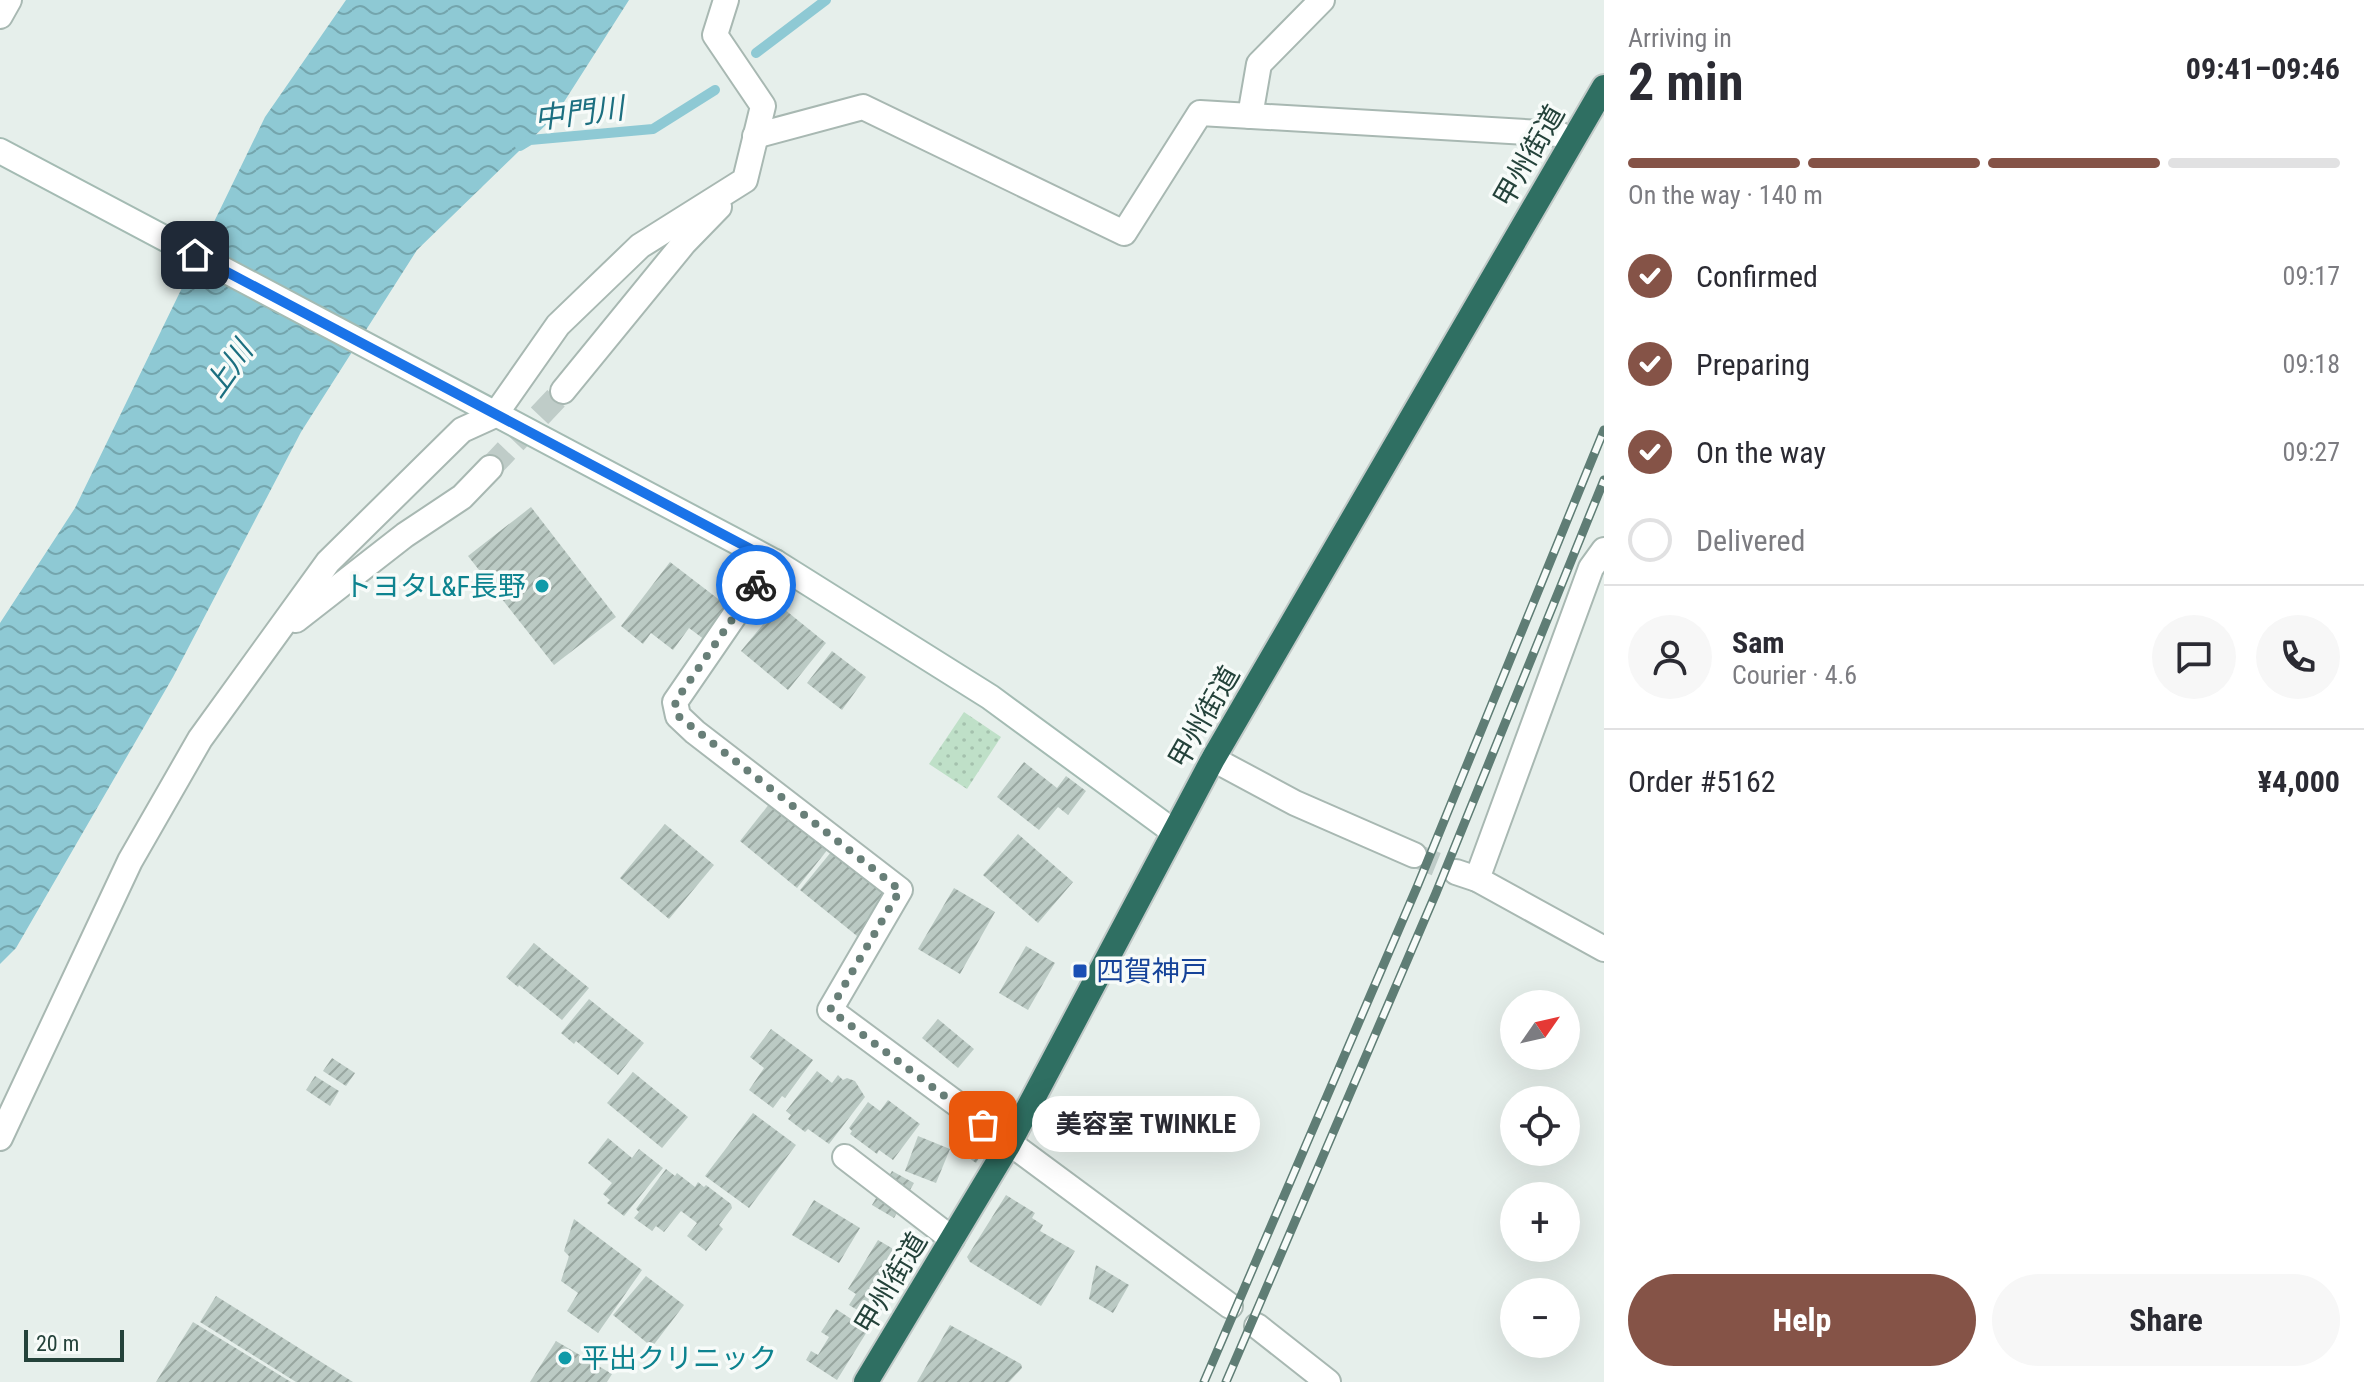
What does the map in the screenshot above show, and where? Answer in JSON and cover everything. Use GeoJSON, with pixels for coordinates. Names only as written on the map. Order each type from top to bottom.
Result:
{"type":"FeatureCollection","features":[{"type":"Feature","properties":{"kind":"highway","name":"甲州街道"},"geometry":{"type":"LineString","coordinates":[[866,1382],[1009,1144],[1213,759],[1604,87]]}},
{"type":"Feature","properties":{"kind":"street"},"geometry":{"type":"LineString","coordinates":[[0,16],[9,0]]}},
{"type":"Feature","properties":{"kind":"street"},"geometry":{"type":"LineString","coordinates":[[563,391],[684,243],[745,180],[763,106],[715,35],[726,0]]}},
{"type":"Feature","properties":{"kind":"street"},"geometry":{"type":"LineString","coordinates":[[1250,116],[1259,64],[1322,0]]}},
{"type":"Feature","properties":{"kind":"street"},"geometry":{"type":"LineString","coordinates":[[755,136],[863,107],[1124,233],[1200,113],[1559,134]]}},
{"type":"Feature","properties":{"kind":"street"},"geometry":{"type":"LineString","coordinates":[[0,151],[775,562],[990,697],[1174,832]]}},
{"type":"Feature","properties":{"kind":"street"},"geometry":{"type":"LineString","coordinates":[[0,1138],[130,861],[200,739],[328,562],[462,430],[495,415],[558,325],[640,246],[745,180]]}},
{"type":"Feature","properties":{"kind":"street"},"geometry":{"type":"LineString","coordinates":[[272,638],[405,535],[462,497],[490,468]]}},
{"type":"Feature","properties":{"kind":"street"},"geometry":{"type":"LineString","coordinates":[[1604,550],[1591,568],[1467,876],[1604,949]]}},
{"type":"Feature","properties":{"kind":"street"},"geometry":{"type":"LineString","coordinates":[[775,562],[754,587],[675,702],[678,716],[900,890],[830,1010],[1230,1306]]}},
{"type":"Feature","properties":{"kind":"street"},"geometry":{"type":"LineString","coordinates":[[1213,759],[1295,803],[1414,855]]}},
{"type":"Feature","properties":{"kind":"street"},"geometry":{"type":"LineString","coordinates":[[845,1157],[952,1239]]}},
{"type":"Feature","properties":{"kind":"street"},"geometry":{"type":"LineString","coordinates":[[1257,1326],[1328,1382]]}},
{"type":"Feature","properties":{"kind":"green space"},"geometry":{"type":"Polygon","coordinates":[[[964,712],[1001,737],[967,789],[929,764],[964,712]]]}},
{"type":"Feature","properties":{"kind":"water","name":"上川"},"geometry":{"type":"Polygon","coordinates":[[[346,0],[629,0],[555,116],[417,250],[301,432],[173,677],[16,948],[0,964],[0,623],[75,508],[265,117],[346,0]]]}},
{"type":"Feature","properties":{"kind":"building","name":"トヨタL&F長野"},"geometry":{"type":"Polygon","coordinates":[[[531,507],[616,617],[554,665],[468,556],[531,507]]]}},
{"type":"Feature","properties":{"kind":"building"},"geometry":{"type":"Polygon","coordinates":[[[670,562],[730,608],[705,640],[689,628],[673,650],[651,633],[643,644],[621,626],[670,562]]]}},
{"type":"Feature","properties":{"kind":"building"},"geometry":{"type":"Polygon","coordinates":[[[779,605],[826,643],[788,690],[741,651],[779,605]]]}},
{"type":"Feature","properties":{"kind":"building"},"geometry":{"type":"Polygon","coordinates":[[[832,651],[866,677],[842,710],[807,683],[832,651]]]}},
{"type":"Feature","properties":{"kind":"building"},"geometry":{"type":"Polygon","coordinates":[[[1024,762],[1057,788],[1066,776],[1086,791],[1068,815],[1058,807],[1039,830],[997,797],[1024,762]]]}},
{"type":"Feature","properties":{"kind":"building"},"geometry":{"type":"Polygon","coordinates":[[[770,803],[828,849],[797,888],[740,841],[770,803]]]}},
{"type":"Feature","properties":{"kind":"building"},"geometry":{"type":"Polygon","coordinates":[[[665,824],[714,865],[669,919],[620,878],[665,824]]]}},
{"type":"Feature","properties":{"kind":"building"},"geometry":{"type":"Polygon","coordinates":[[[1018,834],[1073,882],[1038,923],[983,875],[1018,834]]]}},
{"type":"Feature","properties":{"kind":"building"},"geometry":{"type":"Polygon","coordinates":[[[831,852],[888,897],[857,936],[800,890],[831,852]]]}},
{"type":"Feature","properties":{"kind":"building"},"geometry":{"type":"Polygon","coordinates":[[[954,888],[995,912],[960,974],[918,949],[954,888]]]}},
{"type":"Feature","properties":{"kind":"building"},"geometry":{"type":"Polygon","coordinates":[[[534,943],[589,988],[562,1020],[506,977],[534,943]]]}},
{"type":"Feature","properties":{"kind":"building"},"geometry":{"type":"Polygon","coordinates":[[[1026,946],[1055,963],[1028,1010],[999,993],[1026,946]]]}},
{"type":"Feature","properties":{"kind":"building"},"geometry":{"type":"Polygon","coordinates":[[[589,999],[644,1043],[618,1075],[576,1041],[574,1044],[561,1033],[589,999]]]}},
{"type":"Feature","properties":{"kind":"building"},"geometry":{"type":"Polygon","coordinates":[[[938,1019],[974,1049],[958,1068],[922,1038],[938,1019]]]}},
{"type":"Feature","properties":{"kind":"building"},"geometry":{"type":"Polygon","coordinates":[[[771,1029],[813,1060],[785,1098],[782,1096],[773,1108],[749,1090],[764,1068],[750,1057],[771,1029]]]}},
{"type":"Feature","properties":{"kind":"building"},"geometry":{"type":"Polygon","coordinates":[[[332,1058],[355,1073],[346,1086],[323,1071],[332,1058]]]}},
{"type":"Feature","properties":{"kind":"building"},"geometry":{"type":"Polygon","coordinates":[[[817,1071],[832,1083],[838,1075],[843,1080],[855,1081],[865,1097],[829,1144],[788,1119],[791,1115],[786,1111],[817,1071]]]}},
{"type":"Feature","properties":{"kind":"building"},"geometry":{"type":"Polygon","coordinates":[[[633,1072],[688,1117],[662,1148],[607,1103],[633,1072]]]}},
{"type":"Feature","properties":{"kind":"building"},"geometry":{"type":"Polygon","coordinates":[[[315,1076],[339,1091],[330,1106],[306,1090],[315,1076]]]}},
{"type":"Feature","properties":{"kind":"building"},"geometry":{"type":"Polygon","coordinates":[[[888,1100],[920,1124],[893,1160],[879,1150],[877,1154],[850,1134],[852,1131],[849,1128],[868,1102],[880,1111],[888,1100]]]}},
{"type":"Feature","properties":{"kind":"building"},"geometry":{"type":"Polygon","coordinates":[[[753,1113],[796,1145],[749,1208],[705,1176],[753,1113]]]}},
{"type":"Feature","properties":{"kind":"building"},"geometry":{"type":"Polygon","coordinates":[[[918,1136],[950,1149],[936,1183],[905,1171],[918,1136]]]}},
{"type":"Feature","properties":{"kind":"building"},"geometry":{"type":"Polygon","coordinates":[[[608,1138],[632,1158],[639,1149],[663,1168],[624,1216],[607,1203],[610,1200],[603,1194],[612,1183],[588,1163],[608,1138]]]}},
{"type":"Feature","properties":{"kind":"building"},"geometry":{"type":"Polygon","coordinates":[[[976,1140],[986,1147],[976,1163],[966,1156],[976,1140]]]}},
{"type":"Feature","properties":{"kind":"building"},"geometry":{"type":"Polygon","coordinates":[[[666,1169],[675,1176],[677,1173],[695,1187],[698,1182],[704,1187],[706,1185],[731,1204],[732,1208],[719,1225],[723,1229],[706,1251],[687,1236],[697,1223],[681,1211],[664,1232],[656,1226],[652,1231],[634,1218],[639,1212],[636,1209],[666,1169]]]}},
{"type":"Feature","properties":{"kind":"building"},"geometry":{"type":"Polygon","coordinates":[[[892,1171],[914,1183],[894,1218],[872,1205],[892,1171]]]}},
{"type":"Feature","properties":{"kind":"building"},"geometry":{"type":"Polygon","coordinates":[[[1006,1195],[1035,1213],[1032,1218],[1043,1225],[1040,1231],[1075,1251],[1041,1306],[970,1262],[967,1257],[1006,1195]]]}},
{"type":"Feature","properties":{"kind":"building"},"geometry":{"type":"Polygon","coordinates":[[[814,1200],[860,1228],[839,1263],[792,1235],[814,1200]]]}},
{"type":"Feature","properties":{"kind":"building"},"geometry":{"type":"Polygon","coordinates":[[[574,1219],[642,1270],[598,1333],[567,1311],[578,1293],[561,1281],[569,1256],[564,1251],[574,1219]]]}},
{"type":"Feature","properties":{"kind":"building"},"geometry":{"type":"Polygon","coordinates":[[[878,1240],[912,1260],[876,1321],[849,1305],[856,1294],[848,1289],[878,1240]]]}},
{"type":"Feature","properties":{"kind":"building"},"geometry":{"type":"Polygon","coordinates":[[[1096,1265],[1129,1285],[1113,1313],[1089,1299],[1096,1265]]]}},
{"type":"Feature","properties":{"kind":"building"},"geometry":{"type":"Polygon","coordinates":[[[646,1276],[684,1305],[652,1347],[613,1315],[646,1276]]]}},
{"type":"Feature","properties":{"kind":"building"},"geometry":{"type":"Polygon","coordinates":[[[216,1296],[353,1382],[296,1382],[200,1322],[216,1296]]]}},
{"type":"Feature","properties":{"kind":"building"},"geometry":{"type":"Polygon","coordinates":[[[836,1309],[868,1330],[837,1380],[806,1360],[811,1351],[818,1355],[829,1337],[821,1332],[836,1309]]]}},
{"type":"Feature","properties":{"kind":"building"},"geometry":{"type":"Polygon","coordinates":[[[193,1322],[291,1382],[156,1382],[193,1322]]]}},
{"type":"Feature","properties":{"kind":"building"},"geometry":{"type":"Polygon","coordinates":[[[950,1325],[1021,1364],[1022,1368],[1009,1382],[917,1382],[950,1325]]]}},
{"type":"Feature","properties":{"kind":"building","name":"平出クリニック"},"geometry":{"type":"Polygon","coordinates":[[[556,1341],[612,1374],[607,1382],[530,1382],[556,1341]]]}},
{"type":"Feature","properties":{"kind":"waterway","name":"中門川"},"geometry":{"type":"LineString","coordinates":[[756,53],[826,0]]}},
{"type":"Feature","properties":{"kind":"waterway","name":"中門川"},"geometry":{"type":"LineString","coordinates":[[520,146],[530,140],[653,129],[715,90]]}},
{"type":"Feature","properties":{"kind":"tunnel"},"geometry":{"type":"LineString","coordinates":[[490,468],[563,391]]}},
{"type":"Feature","properties":{"kind":"tunnel"},"geometry":{"type":"LineString","coordinates":[[1414,855],[1456,872]]}},
{"type":"Feature","properties":{"kind":"railway"},"geometry":{"type":"LineString","coordinates":[[1204,1382],[1417,887],[1604,430]]}},
{"type":"Feature","properties":{"kind":"railway"},"geometry":{"type":"LineString","coordinates":[[1226,1382],[1436,893],[1604,480]]}},
{"type":"Feature","properties":{"kind":"way so far"},"geometry":{"type":"LineString","coordinates":[[756,585],[675,702],[678,716],[900,890],[830,1010],[983,1125]]}},
{"type":"Feature","properties":{"kind":"place","name":"トヨタL&F長野"},"geometry":{"type":"Point","coordinates":[542,586]}},
{"type":"Feature","properties":{"kind":"place","name":"四賀神戸"},"geometry":{"type":"Point","coordinates":[1080,971]}},
{"type":"Feature","properties":{"kind":"place","name":"美容室 TWINKLE"},"geometry":{"type":"Point","coordinates":[983,1125]}},
{"type":"Feature","properties":{"kind":"place","name":"平出クリニック"},"geometry":{"type":"Point","coordinates":[565,1358]}},
{"type":"Feature","properties":{"kind":"route"},"geometry":{"type":"LineString","coordinates":[[195,255],[775,562],[756,585]]}}]}
